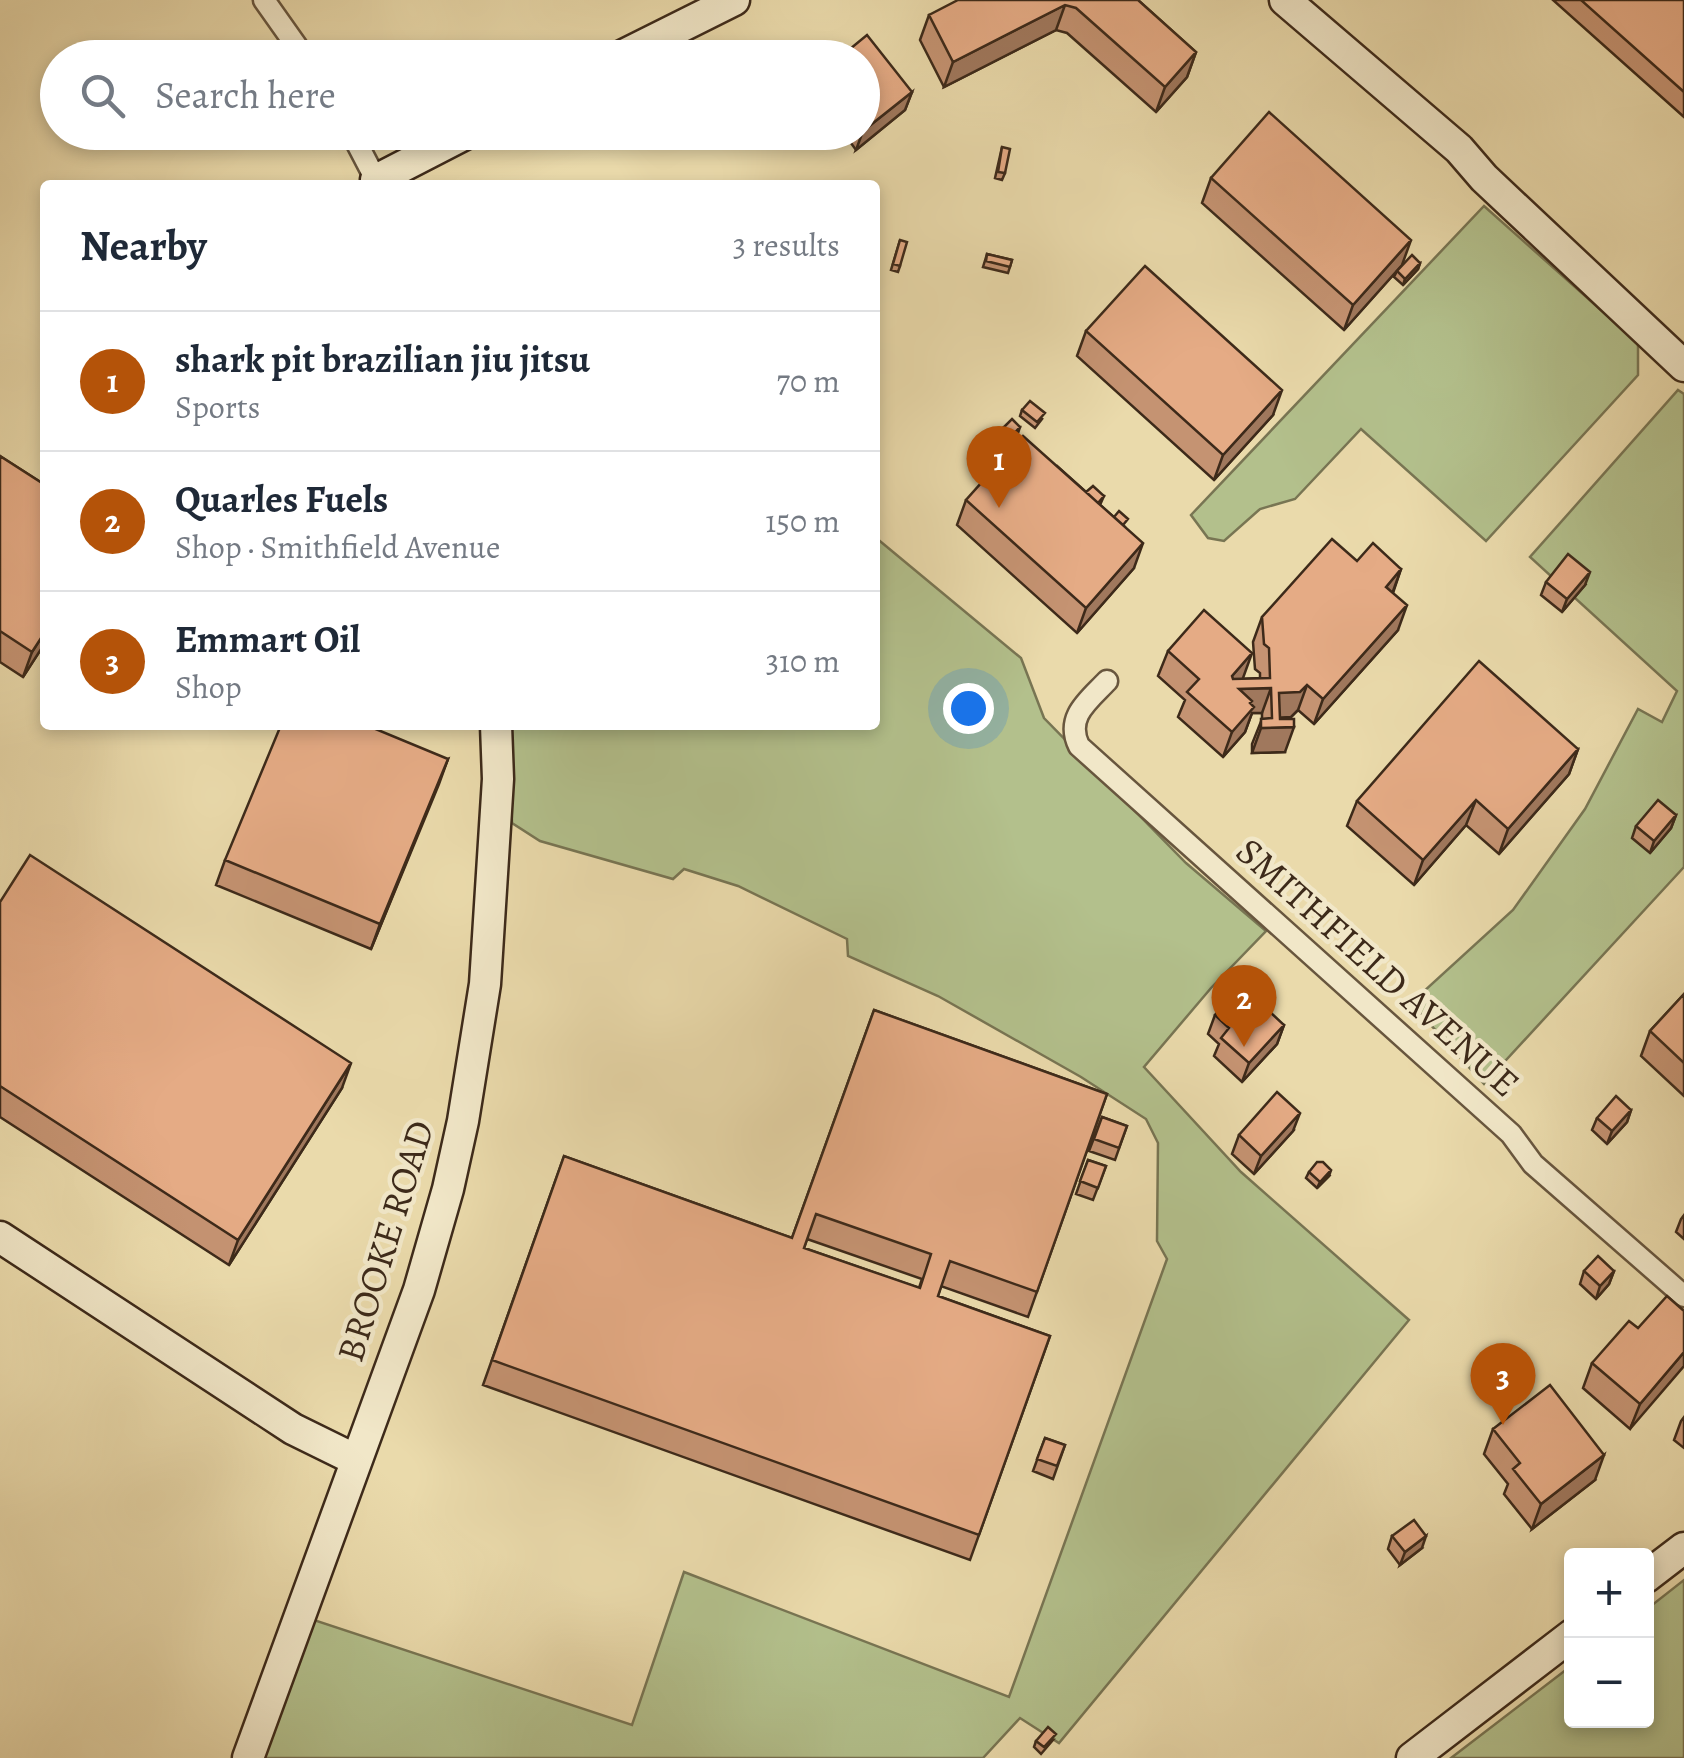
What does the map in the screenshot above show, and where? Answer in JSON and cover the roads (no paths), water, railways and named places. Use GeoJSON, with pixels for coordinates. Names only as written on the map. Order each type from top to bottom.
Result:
{"type":"FeatureCollection","features":[{"type":"Feature","properties":{"kind":"street"},"geometry":{"type":"LineString","coordinates":[[264,0],[292,40]]}},
{"type":"Feature","properties":{"kind":"street"},"geometry":{"type":"LineString","coordinates":[[654,40],[734,0]]}},
{"type":"Feature","properties":{"kind":"street"},"geometry":{"type":"LineString","coordinates":[[1285,0],[1459,149],[1484,178],[1684,366]]}},
{"type":"Feature","properties":{"kind":"street"},"geometry":{"type":"LineString","coordinates":[[360,150],[376,180]]}},
{"type":"Feature","properties":{"kind":"street"},"geometry":{"type":"LineString","coordinates":[[381,180],[436,150]]}},
{"type":"Feature","properties":{"kind":"street","name":"SMITHFIELD AVENUE"},"geometry":{"type":"LineString","coordinates":[[1107,681],[1078,713],[1074,736],[1079,746],[1512,1134],[1533,1164],[1684,1296]]}},
{"type":"Feature","properties":{"kind":"street","name":"BROOKE ROAD"},"geometry":{"type":"LineString","coordinates":[[248,1758],[418,1290],[463,1122],[485,984],[498,780],[496,730]]}},
{"type":"Feature","properties":{"kind":"street"},"geometry":{"type":"LineString","coordinates":[[0,1237],[293,1429],[356,1460]]}},
{"type":"Feature","properties":{"kind":"street"},"geometry":{"type":"LineString","coordinates":[[1654,1571],[1684,1548]]}},
{"type":"Feature","properties":{"kind":"street"},"geometry":{"type":"LineString","coordinates":[[1412,1758],[1568,1638]]}},
{"type":"Feature","properties":{"kind":"place","name":"shark pit brazilian jiu jitsu"},"geometry":{"type":"Point","coordinates":[999,508]}},
{"type":"Feature","properties":{"kind":"place","name":"Quarles Fuels"},"geometry":{"type":"Point","coordinates":[1244,1047]}},
{"type":"Feature","properties":{"kind":"place","name":"Emmart Oil"},"geometry":{"type":"Point","coordinates":[1503,1425]}}]}
